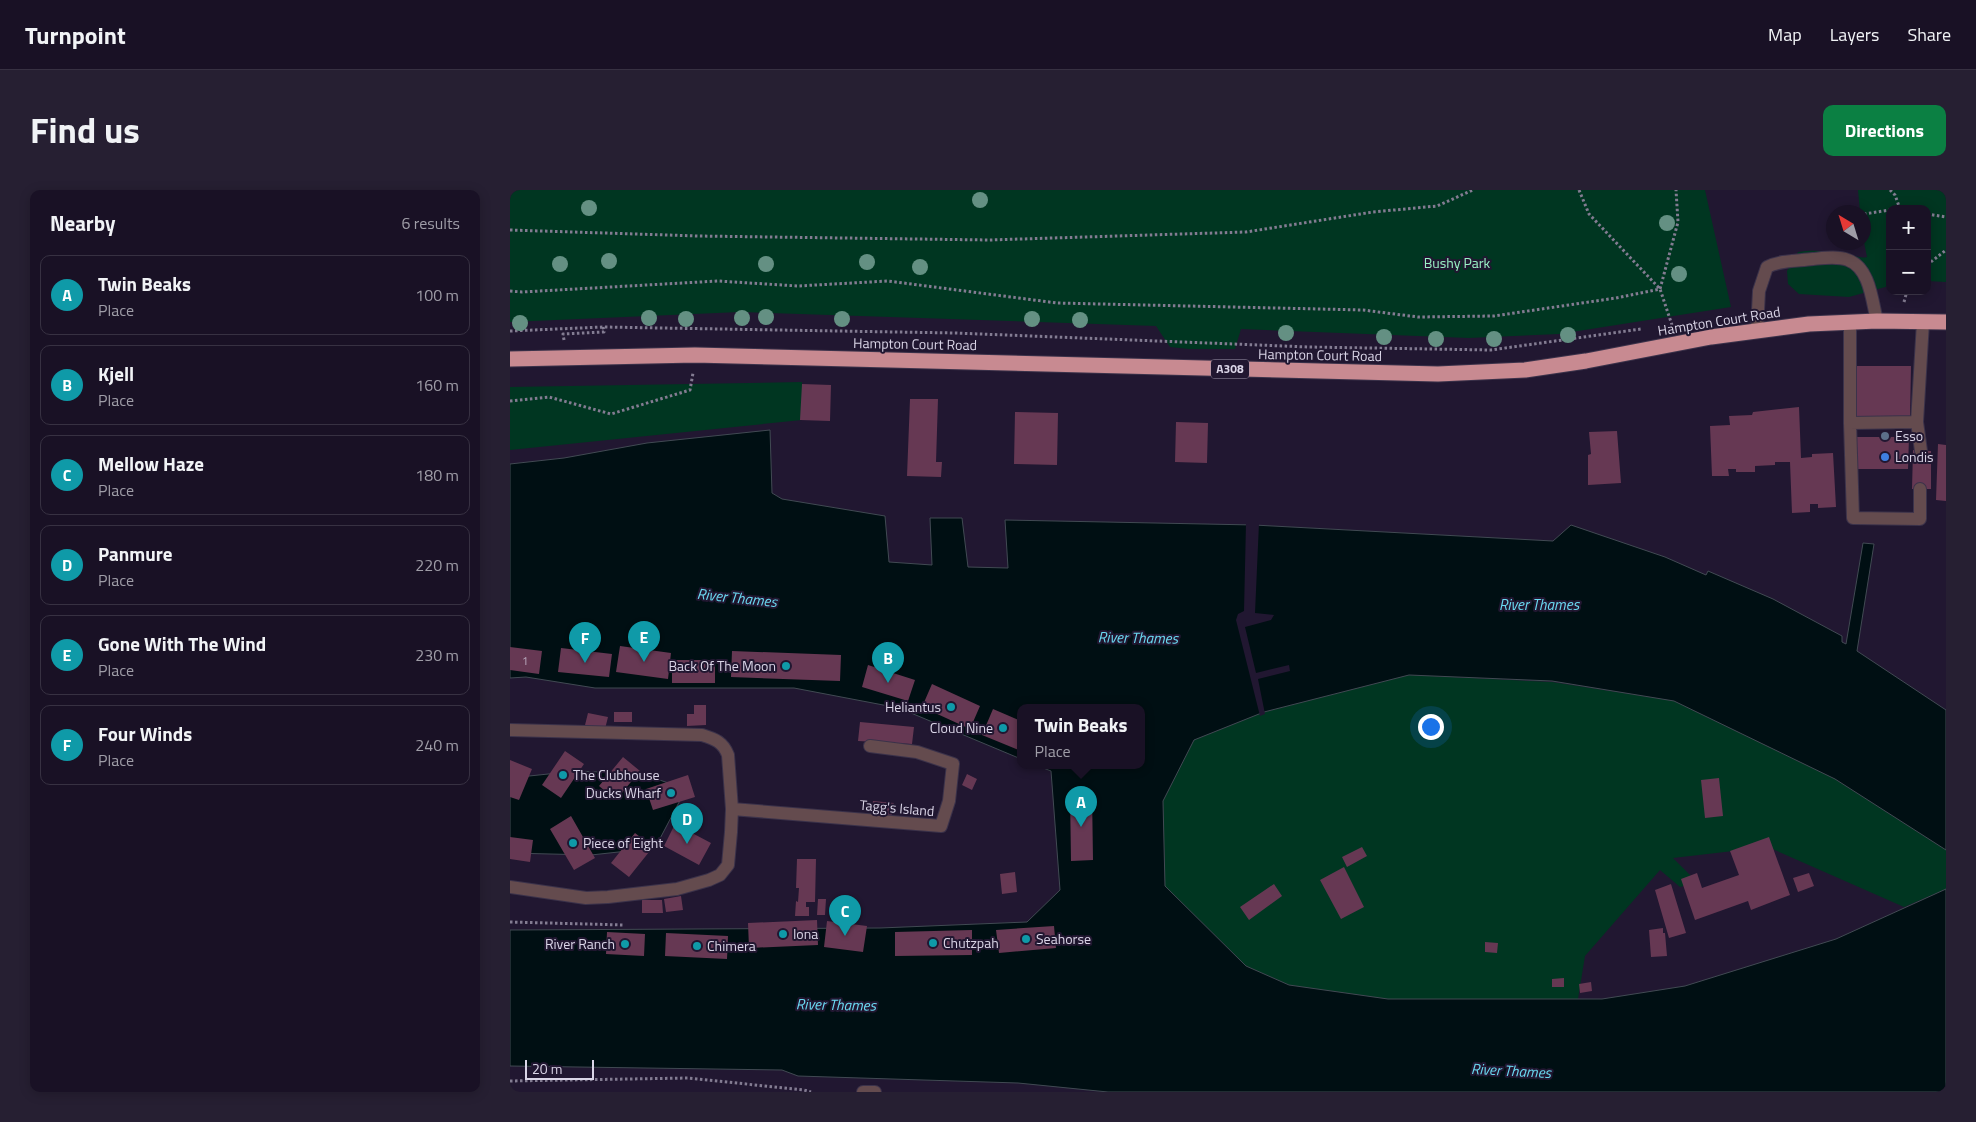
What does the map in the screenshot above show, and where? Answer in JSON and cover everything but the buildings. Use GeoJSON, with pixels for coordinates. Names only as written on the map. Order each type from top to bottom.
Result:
{"type":"FeatureCollection","features":[{"type":"Feature","properties":{"kind":"highway","name":"Hampton Court Road"},"geometry":{"type":"LineString","coordinates":[[510,359],[695,355],[1438,374],[1525,370],[1757,330],[1850,322],[1946,322]]}},
{"type":"Feature","properties":{"kind":"lane"},"geometry":{"type":"LineString","coordinates":[[1757,330],[1759,291],[1767,267],[1777,262],[1833,258],[1847,259],[1858,265],[1865,276],[1877,321]]}},
{"type":"Feature","properties":{"kind":"lane"},"geometry":{"type":"LineString","coordinates":[[1850,322],[1853,370],[1850,423],[1853,518],[1920,520],[1920,489]]}},
{"type":"Feature","properties":{"kind":"lane"},"geometry":{"type":"LineString","coordinates":[[1921,451],[1917,422],[1915,371],[1923,322]]}},
{"type":"Feature","properties":{"kind":"lane"},"geometry":{"type":"LineString","coordinates":[[1850,423],[1917,422]]}},
{"type":"Feature","properties":{"kind":"lane"},"geometry":{"type":"LineString","coordinates":[[510,730],[702,735],[710,737],[725,747],[728,755],[732,809],[728,865],[720,875],[709,880],[677,888],[586,898],[510,887]]}},
{"type":"Feature","properties":{"kind":"lane","name":"Tagg's Island"},"geometry":{"type":"LineString","coordinates":[[732,809],[941,826],[949,801],[953,764],[917,752],[870,746]]}},
{"type":"Feature","properties":{"kind":"lane"},"geometry":{"type":"LineString","coordinates":[[863,1092],[875,1092]]}},
{"type":"Feature","properties":{"kind":"path"},"geometry":{"type":"LineString","coordinates":[[510,230],[698,236],[979,240],[1246,232],[1373,212],[1437,206],[1473,190]]}},
{"type":"Feature","properties":{"kind":"path"},"geometry":{"type":"LineString","coordinates":[[1579,190],[1589,214],[1660,289],[1672,325]]}},
{"type":"Feature","properties":{"kind":"path"},"geometry":{"type":"LineString","coordinates":[[1660,289],[1678,222],[1676,190]]}},
{"type":"Feature","properties":{"kind":"path"},"geometry":{"type":"LineString","coordinates":[[1890,190],[1895,195],[1899,205]]}},
{"type":"Feature","properties":{"kind":"path"},"geometry":{"type":"LineString","coordinates":[[1871,213],[1886,211]]}},
{"type":"Feature","properties":{"kind":"path"},"geometry":{"type":"LineString","coordinates":[[1931,215],[1946,217]]}},
{"type":"Feature","properties":{"kind":"path"},"geometry":{"type":"LineString","coordinates":[[1931,262],[1946,250]]}},
{"type":"Feature","properties":{"kind":"path"},"geometry":{"type":"LineString","coordinates":[[510,291],[522,292],[718,281],[798,286],[888,281],[1056,303],[1363,310],[1418,317],[1494,316],[1616,298],[1660,289]]}},
{"type":"Feature","properties":{"kind":"path"},"geometry":{"type":"LineString","coordinates":[[1663,326],[1672,325],[1680,327]]}},
{"type":"Feature","properties":{"kind":"path"},"geometry":{"type":"LineString","coordinates":[[510,331],[603,327],[935,333],[1308,347],[1492,350],[1644,328]]}},
{"type":"Feature","properties":{"kind":"path"},"geometry":{"type":"LineString","coordinates":[[510,401],[549,397],[611,414],[690,390],[695,355]]}},
{"type":"Feature","properties":{"kind":"path"},"geometry":{"type":"LineString","coordinates":[[510,922],[624,925]]}},
{"type":"Feature","properties":{"kind":"path"},"geometry":{"type":"LineString","coordinates":[[510,1081],[688,1078],[812,1092]]}},
{"type":"Feature","properties":{"kind":"green space","name":"Bushy Park"},"geometry":{"type":"Polygon","coordinates":[[[510,190],[1705,190],[1731,307],[1559,334],[1469,338],[1241,329],[1235,349],[1170,347],[1156,326],[740,312],[510,322],[510,190]]]}},
{"type":"Feature","properties":{"kind":"green space"},"geometry":{"type":"Polygon","coordinates":[[[1858,190],[1946,190],[1946,282],[1931,281],[1931,205],[1886,205],[1886,287],[1849,297],[1799,294],[1788,284],[1787,271],[1798,252],[1823,251],[1867,257],[1866,250],[1871,250],[1871,205],[1859,205],[1858,190]]]}},
{"type":"Feature","properties":{"kind":"green space"},"geometry":{"type":"Polygon","coordinates":[[[802,382],[802,420],[510,450],[510,387],[802,382]]]}},
{"type":"Feature","properties":{"kind":"green space"},"geometry":{"type":"Polygon","coordinates":[[[1409,675],[1552,682],[1674,701],[1835,779],[1946,850],[1946,889],[1904,907],[1768,847],[1673,858],[1697,882],[1680,887],[1660,870],[1585,956],[1578,999],[1388,999],[1289,985],[1246,966],[1165,886],[1163,801],[1194,740],[1264,712],[1409,675]]]}},
{"type":"Feature","properties":{"kind":"water","name":"River Thames"},"geometry":{"type":"Polygon","coordinates":[[[770,430],[772,493],[782,499],[885,516],[889,562],[932,565],[930,518],[962,518],[968,567],[1008,568],[1005,520],[1254,525],[1553,541],[1571,525],[1665,557],[1706,575],[1708,571],[1773,599],[1842,636],[1842,642],[1846,644],[1863,543],[1874,544],[1857,651],[1946,710],[1946,850],[1835,779],[1674,701],[1552,681],[1409,675],[1264,712],[1194,740],[1163,801],[1165,886],[1246,966],[1289,985],[1388,999],[1602,999],[1685,986],[1836,939],[1946,889],[1946,1092],[1108,1092],[1018,1083],[798,1076],[782,1070],[510,1066],[510,930],[880,928],[1027,922],[1060,890],[1051,771],[1046,769],[1145,769],[1145,704],[1017,704],[1017,757],[899,708],[794,688],[595,688],[526,677],[510,678],[510,464],[564,458],[647,443],[770,430]]]}},
{"type":"Feature","properties":{"kind":"water"},"geometry":{"type":"Polygon","coordinates":[[[577,771],[642,774],[686,789],[655,848],[591,855],[510,853],[510,778],[577,771]]]}},
{"type":"Feature","properties":{"kind":"pier"},"geometry":{"type":"Polygon","coordinates":[[[1246,523],[1259,523],[1255,613],[1274,615],[1271,620],[1245,627],[1256,673],[1289,665],[1290,671],[1258,679],[1265,714],[1260,716],[1236,620],[1238,614],[1244,611],[1246,523]]]}},
{"type":"Feature","properties":{"kind":"place","name":"Esso"},"geometry":{"type":"Point","coordinates":[1885,436]}},
{"type":"Feature","properties":{"kind":"place","name":"Londis"},"geometry":{"type":"Point","coordinates":[1885,457]}},
{"type":"Feature","properties":{"kind":"place","name":"Gone With The Wind"},"geometry":{"type":"Point","coordinates":[644,662]}},
{"type":"Feature","properties":{"kind":"place","name":"Four Winds"},"geometry":{"type":"Point","coordinates":[585,663]}},
{"type":"Feature","properties":{"kind":"place","name":"Back Of The Moon"},"geometry":{"type":"Point","coordinates":[786,666]}},
{"type":"Feature","properties":{"kind":"place","name":"Kjell"},"geometry":{"type":"Point","coordinates":[888,683]}},
{"type":"Feature","properties":{"kind":"place","name":"Heliantus"},"geometry":{"type":"Point","coordinates":[951,707]}},
{"type":"Feature","properties":{"kind":"place","name":"Cloud Nine"},"geometry":{"type":"Point","coordinates":[1003,728]}},
{"type":"Feature","properties":{"kind":"place","name":"The Clubhouse"},"geometry":{"type":"Point","coordinates":[563,775]}},
{"type":"Feature","properties":{"kind":"place","name":"Ducks Wharf"},"geometry":{"type":"Point","coordinates":[671,793]}},
{"type":"Feature","properties":{"kind":"place","name":"Twin Beaks"},"geometry":{"type":"Point","coordinates":[1081,827]}},
{"type":"Feature","properties":{"kind":"place","name":"Piece of Eight"},"geometry":{"type":"Point","coordinates":[573,843]}},
{"type":"Feature","properties":{"kind":"place","name":"Panmure"},"geometry":{"type":"Point","coordinates":[687,844]}},
{"type":"Feature","properties":{"kind":"place","name":"Iona"},"geometry":{"type":"Point","coordinates":[783,934]}},
{"type":"Feature","properties":{"kind":"place","name":"Mellow Haze"},"geometry":{"type":"Point","coordinates":[845,936]}},
{"type":"Feature","properties":{"kind":"place","name":"Seahorse"},"geometry":{"type":"Point","coordinates":[1026,939]}},
{"type":"Feature","properties":{"kind":"place","name":"Chutzpah"},"geometry":{"type":"Point","coordinates":[933,943]}},
{"type":"Feature","properties":{"kind":"place","name":"River Ranch"},"geometry":{"type":"Point","coordinates":[625,944]}},
{"type":"Feature","properties":{"kind":"place","name":"Chimera"},"geometry":{"type":"Point","coordinates":[697,946]}}]}
